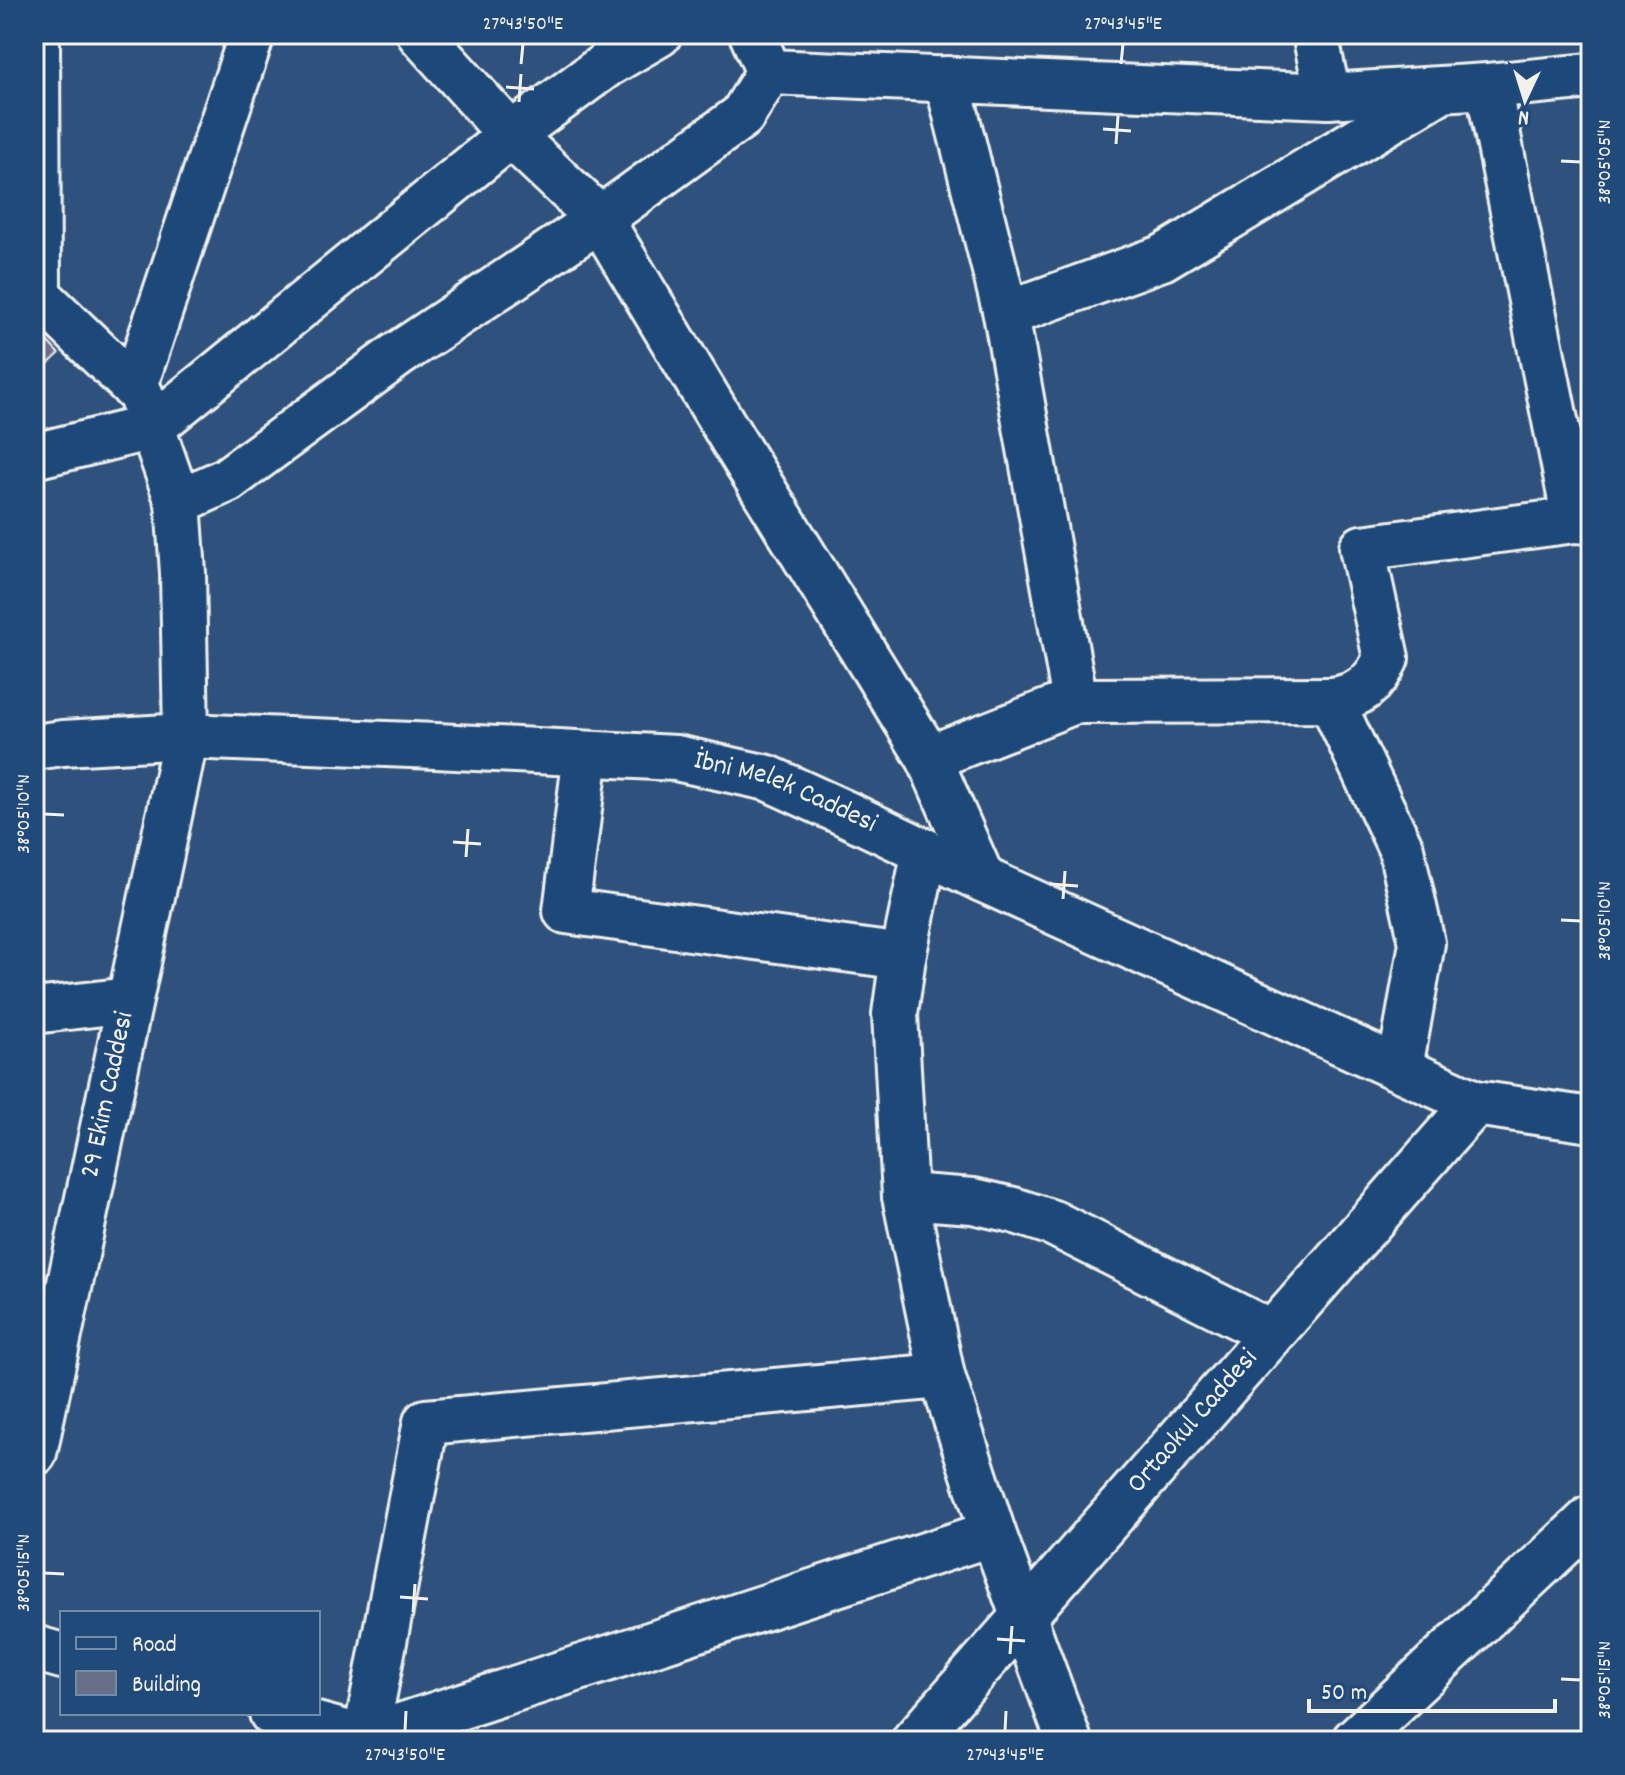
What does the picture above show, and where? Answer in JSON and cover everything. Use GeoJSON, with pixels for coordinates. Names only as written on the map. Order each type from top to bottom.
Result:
{"type":"FeatureCollection","features":[{"type":"Feature","properties":{"kind":"street"},"geometry":{"type":"LineString","coordinates":[[37,34],[36,293],[134,388],[252,34]]}},
{"type":"Feature","properties":{"kind":"street"},"geometry":{"type":"LineString","coordinates":[[420,34],[511,135],[600,219],[929,758],[982,879]]}},
{"type":"Feature","properties":{"kind":"street"},"geometry":{"type":"LineString","coordinates":[[34,456],[152,427],[511,135],[606,65],[659,34]]}},
{"type":"Feature","properties":{"kind":"street"},"geometry":{"type":"LineString","coordinates":[[1315,34],[1328,96]]}},
{"type":"Feature","properties":{"kind":"street"},"geometry":{"type":"LineString","coordinates":[[178,502],[227,480],[397,355],[600,219],[742,116],[760,53],[947,79],[1328,96],[1591,76]]}},
{"type":"Feature","properties":{"kind":"street"},"geometry":{"type":"LineString","coordinates":[[947,79],[1006,314],[1075,701]]}},
{"type":"Feature","properties":{"kind":"street"},"geometry":{"type":"LineString","coordinates":[[929,758],[1075,701],[1344,699],[1365,688],[1382,669],[1386,658],[1362,548],[1583,521],[1488,86]]}},
{"type":"Feature","properties":{"kind":"street"},"geometry":{"type":"LineString","coordinates":[[1006,314],[1162,258],[1443,89]]}},
{"type":"Feature","properties":{"kind":"street","name":"29 Ekim Caddesi"},"geometry":{"type":"LineString","coordinates":[[34,1453],[51,1304],[129,1000],[186,736],[183,573],[178,502],[140,393],[134,388]]}},
{"type":"Feature","properties":{"kind":"street"},"geometry":{"type":"LineString","coordinates":[[1331,700],[1401,849],[1422,943],[1400,1068]]}},
{"type":"Feature","properties":{"kind":"street","name":"İbni Melek Caddesi"},"geometry":{"type":"LineString","coordinates":[[34,747],[186,736],[676,758],[768,778],[1475,1103],[1591,1120]]}},
{"type":"Feature","properties":{"kind":"street"},"geometry":{"type":"LineString","coordinates":[[586,754],[566,911],[903,957]]}},
{"type":"Feature","properties":{"kind":"street"},"geometry":{"type":"LineString","coordinates":[[925,851],[903,957],[895,1014],[905,1196],[942,1376],[993,1533],[1069,1741]]}},
{"type":"Feature","properties":{"kind":"street"},"geometry":{"type":"LineString","coordinates":[[34,1011],[129,1000]]}},
{"type":"Feature","properties":{"kind":"street","name":"Ortaokul Caddesi"},"geometry":{"type":"LineString","coordinates":[[914,1741],[1475,1103]]}},
{"type":"Feature","properties":{"kind":"street"},"geometry":{"type":"LineString","coordinates":[[905,1196],[973,1201],[1053,1223],[1271,1333]]}},
{"type":"Feature","properties":{"kind":"street"},"geometry":{"type":"LineString","coordinates":[[365,1740],[426,1422],[942,1376]]}},
{"type":"Feature","properties":{"kind":"street"},"geometry":{"type":"LineString","coordinates":[[1354,1741],[1591,1518]]}},
{"type":"Feature","properties":{"kind":"street"},"geometry":{"type":"LineString","coordinates":[[279,1715],[365,1740],[993,1533]]}},
{"type":"Feature","properties":{"kind":"street"},"geometry":{"type":"LineString","coordinates":[[34,1648],[60,1655]]}},
{"type":"Feature","properties":{"kind":"building"},"geometry":{"type":"Polygon","coordinates":[[[34,327],[59,354],[34,377],[34,327]]]}}]}
